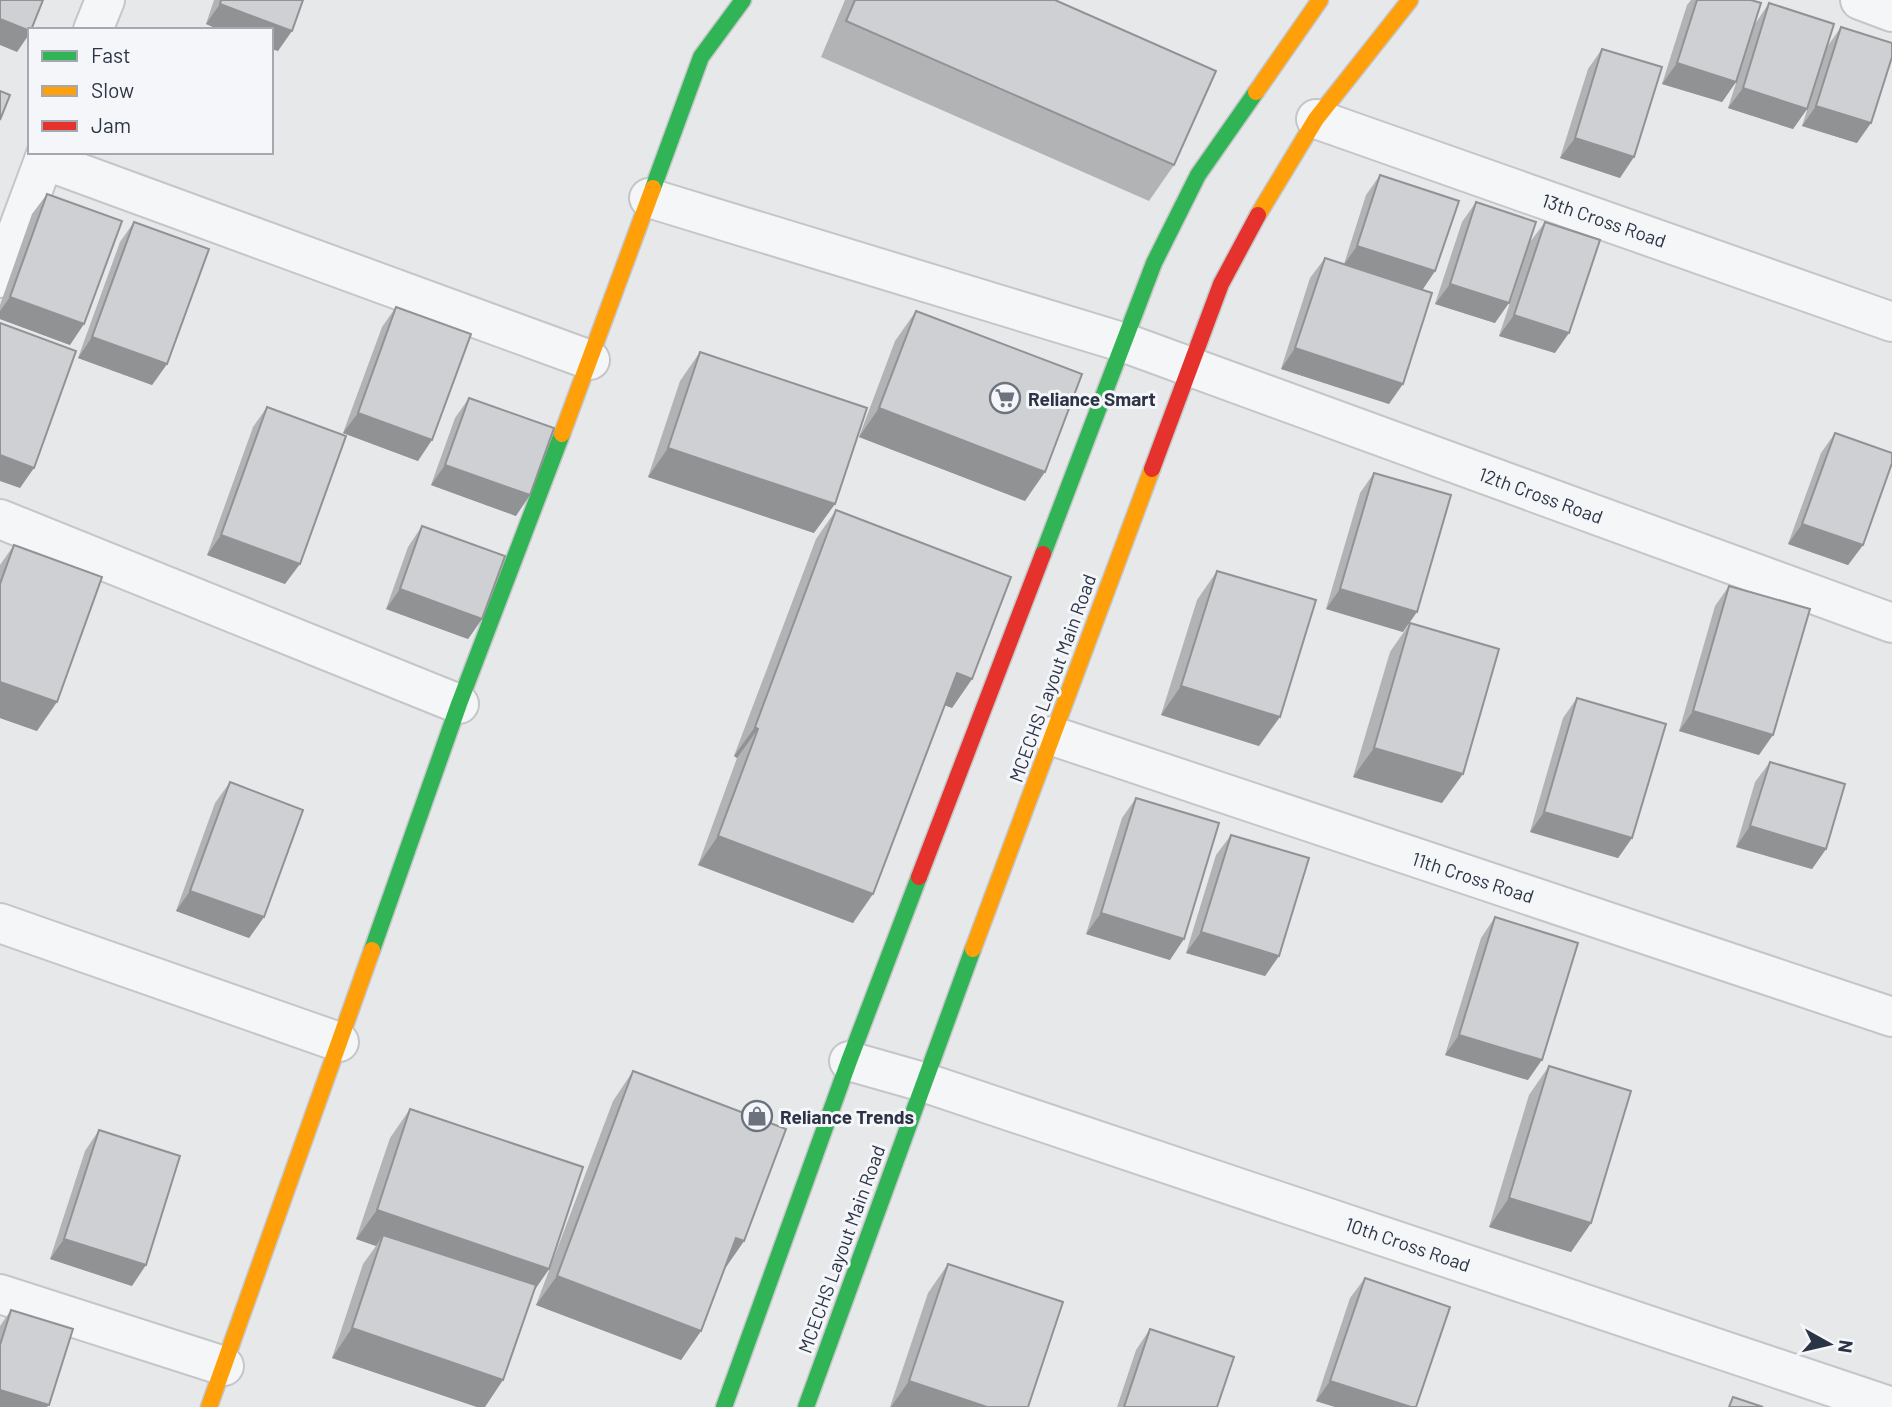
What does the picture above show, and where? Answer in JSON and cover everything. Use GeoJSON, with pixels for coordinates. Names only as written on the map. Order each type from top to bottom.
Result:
{"type":"FeatureCollection","features":[{"type":"Feature","properties":{"kind":"main road"},"geometry":{"type":"LineString","coordinates":[[209,1407],[459,704],[590,360],[701,57],[743,0]]}},
{"type":"Feature","properties":{"kind":"main road"},"geometry":{"type":"LineString","coordinates":[[724,1407],[849,1061],[1154,263],[1198,175],[1320,0]]}},
{"type":"Feature","properties":{"kind":"main road","name":"MCECHS Layout Main Road"},"geometry":{"type":"LineString","coordinates":[[806,1407],[923,1082],[1221,284],[1316,119],[1410,0]]}},
{"type":"Feature","properties":{"kind":"street"},"geometry":{"type":"LineString","coordinates":[[94,28],[105,0]]}},
{"type":"Feature","properties":{"kind":"street"},"geometry":{"type":"LineString","coordinates":[[1860,0],[1892,12]]}},
{"type":"Feature","properties":{"kind":"street","name":"13th Cross Road"},"geometry":{"type":"LineString","coordinates":[[1316,119],[1892,322]]}},
{"type":"Feature","properties":{"kind":"street"},"geometry":{"type":"LineString","coordinates":[[0,278],[46,156],[590,360]]}},
{"type":"Feature","properties":{"kind":"street","name":"12th Cross Road"},"geometry":{"type":"LineString","coordinates":[[649,198],[1125,342],[1892,624]]}},
{"type":"Feature","properties":{"kind":"street"},"geometry":{"type":"LineString","coordinates":[[0,519],[459,704]]}},
{"type":"Feature","properties":{"kind":"street","name":"11th Cross Road"},"geometry":{"type":"LineString","coordinates":[[1053,737],[1892,1017]]}},
{"type":"Feature","properties":{"kind":"street"},"geometry":{"type":"LineString","coordinates":[[0,923],[339,1042]]}},
{"type":"Feature","properties":{"kind":"street","name":"10th Cross Road"},"geometry":{"type":"LineString","coordinates":[[849,1061],[923,1082],[1892,1407]]}},
{"type":"Feature","properties":{"kind":"street"},"geometry":{"type":"LineString","coordinates":[[0,1294],[224,1366]]}},
{"type":"Feature","properties":{"kind":"building"},"geometry":{"type":"Polygon","coordinates":[[[0,0],[43,0],[32,28],[28,30],[0,19],[0,0]]]}},
{"type":"Feature","properties":{"kind":"building"},"geometry":{"type":"Polygon","coordinates":[[[221,0],[303,0],[292,31],[220,4],[221,0]]]}},
{"type":"Feature","properties":{"kind":"building"},"geometry":{"type":"Polygon","coordinates":[[[855,0],[1055,0],[1216,71],[1174,165],[846,21],[855,0]]]}},
{"type":"Feature","properties":{"kind":"building"},"geometry":{"type":"Polygon","coordinates":[[[1697,0],[1751,0],[1761,3],[1736,82],[1677,63],[1697,0]]]}},
{"type":"Feature","properties":{"kind":"building"},"geometry":{"type":"Polygon","coordinates":[[[1769,3],[1834,24],[1807,109],[1743,88],[1769,3]]]}},
{"type":"Feature","properties":{"kind":"building"},"geometry":{"type":"Polygon","coordinates":[[[1841,27],[1892,43],[1892,57],[1871,123],[1816,106],[1841,27]]]}},
{"type":"Feature","properties":{"kind":"building"},"geometry":{"type":"Polygon","coordinates":[[[1602,49],[1662,67],[1634,157],[1575,138],[1602,49]]]}},
{"type":"Feature","properties":{"kind":"building"},"geometry":{"type":"Polygon","coordinates":[[[0,91],[10,95],[0,120],[0,91]]]}},
{"type":"Feature","properties":{"kind":"building"},"geometry":{"type":"Polygon","coordinates":[[[1380,175],[1459,201],[1435,271],[1357,246],[1380,175]]]}},
{"type":"Feature","properties":{"kind":"building"},"geometry":{"type":"Polygon","coordinates":[[[47,194],[122,221],[84,324],[10,297],[47,194]]]}},
{"type":"Feature","properties":{"kind":"building"},"geometry":{"type":"Polygon","coordinates":[[[1476,202],[1536,222],[1509,303],[1450,284],[1476,202]]]}},
{"type":"Feature","properties":{"kind":"building"},"geometry":{"type":"Polygon","coordinates":[[[134,222],[209,249],[167,364],[92,337],[134,222]]]}},
{"type":"Feature","properties":{"kind":"building"},"geometry":{"type":"Polygon","coordinates":[[[1545,222],[1600,240],[1569,333],[1514,315],[1545,222]]]}},
{"type":"Feature","properties":{"kind":"building"},"geometry":{"type":"Polygon","coordinates":[[[1325,258],[1432,293],[1403,384],[1295,348],[1325,258]]]}},
{"type":"Feature","properties":{"kind":"building"},"geometry":{"type":"Polygon","coordinates":[[[396,307],[471,334],[432,440],[358,413],[396,307]]]}},
{"type":"Feature","properties":{"kind":"building"},"geometry":{"type":"Polygon","coordinates":[[[916,311],[1082,374],[1045,472],[879,408],[916,311]]]}},
{"type":"Feature","properties":{"kind":"building"},"geometry":{"type":"Polygon","coordinates":[[[0,323],[76,351],[34,468],[0,455],[0,323]]]}},
{"type":"Feature","properties":{"kind":"building"},"geometry":{"type":"Polygon","coordinates":[[[700,352],[867,408],[835,504],[668,448],[700,352]]]}},
{"type":"Feature","properties":{"kind":"building"},"geometry":{"type":"Polygon","coordinates":[[[469,398],[554,428],[530,495],[445,465],[469,398]]]}},
{"type":"Feature","properties":{"kind":"building"},"geometry":{"type":"Polygon","coordinates":[[[267,407],[346,436],[300,564],[221,535],[267,407]]]}},
{"type":"Feature","properties":{"kind":"building"},"geometry":{"type":"Polygon","coordinates":[[[1835,433],[1892,453],[1892,463],[1863,545],[1802,524],[1835,433]]]}},
{"type":"Feature","properties":{"kind":"building"},"geometry":{"type":"Polygon","coordinates":[[[1374,473],[1451,495],[1417,612],[1340,589],[1374,473]]]}},
{"type":"Feature","properties":{"kind":"building"},"geometry":{"type":"Polygon","coordinates":[[[836,510],[1011,577],[972,679],[957,673],[873,894],[718,836],[758,729],[755,727],[836,510]]]}},
{"type":"Feature","properties":{"kind":"building"},"geometry":{"type":"Polygon","coordinates":[[[422,526],[505,556],[482,619],[400,589],[422,526]]]}},
{"type":"Feature","properties":{"kind":"building"},"geometry":{"type":"Polygon","coordinates":[[[14,545],[102,577],[57,702],[0,682],[0,584],[14,545]]]}},
{"type":"Feature","properties":{"kind":"building"},"geometry":{"type":"Polygon","coordinates":[[[1217,571],[1316,600],[1280,717],[1181,686],[1217,571]]]}},
{"type":"Feature","properties":{"kind":"building"},"geometry":{"type":"Polygon","coordinates":[[[1729,586],[1810,609],[1773,735],[1693,711],[1729,586]]]}},
{"type":"Feature","properties":{"kind":"building"},"geometry":{"type":"Polygon","coordinates":[[[1410,623],[1499,649],[1463,774],[1374,748],[1410,623]]]}},
{"type":"Feature","properties":{"kind":"building"},"geometry":{"type":"Polygon","coordinates":[[[1577,698],[1666,724],[1632,838],[1544,812],[1577,698]]]}},
{"type":"Feature","properties":{"kind":"building"},"geometry":{"type":"Polygon","coordinates":[[[1770,762],[1845,784],[1826,849],[1750,826],[1770,762]]]}},
{"type":"Feature","properties":{"kind":"building"},"geometry":{"type":"Polygon","coordinates":[[[230,782],[303,810],[264,917],[190,891],[230,782]]]}},
{"type":"Feature","properties":{"kind":"building"},"geometry":{"type":"Polygon","coordinates":[[[1136,798],[1219,823],[1184,939],[1101,913],[1136,798]]]}},
{"type":"Feature","properties":{"kind":"building"},"geometry":{"type":"Polygon","coordinates":[[[1231,835],[1309,858],[1279,956],[1201,932],[1231,835]]]}},
{"type":"Feature","properties":{"kind":"building"},"geometry":{"type":"Polygon","coordinates":[[[1495,917],[1578,943],[1542,1060],[1459,1035],[1495,917]]]}},
{"type":"Feature","properties":{"kind":"building"},"geometry":{"type":"Polygon","coordinates":[[[1549,1066],[1631,1091],[1591,1223],[1509,1198],[1549,1066]]]}},
{"type":"Feature","properties":{"kind":"building"},"geometry":{"type":"Polygon","coordinates":[[[633,1071],[786,1129],[744,1241],[736,1238],[701,1331],[557,1276],[633,1071]]]}},
{"type":"Feature","properties":{"kind":"building"},"geometry":{"type":"Polygon","coordinates":[[[410,1109],[583,1167],[549,1269],[377,1210],[410,1109]]]}},
{"type":"Feature","properties":{"kind":"building"},"geometry":{"type":"Polygon","coordinates":[[[99,1130],[180,1156],[146,1265],[64,1239],[99,1130]]]}},
{"type":"Feature","properties":{"kind":"building"},"geometry":{"type":"Polygon","coordinates":[[[383,1235],[536,1285],[503,1380],[352,1328],[383,1235]]]}},
{"type":"Feature","properties":{"kind":"building"},"geometry":{"type":"Polygon","coordinates":[[[948,1264],[1063,1302],[1028,1407],[987,1407],[909,1381],[948,1264]]]}},
{"type":"Feature","properties":{"kind":"building"},"geometry":{"type":"Polygon","coordinates":[[[1365,1278],[1450,1307],[1416,1407],[1330,1381],[1365,1278]]]}},
{"type":"Feature","properties":{"kind":"building"},"geometry":{"type":"Polygon","coordinates":[[[11,1310],[73,1329],[49,1405],[0,1390],[0,1345],[11,1310]]]}},
{"type":"Feature","properties":{"kind":"building"},"geometry":{"type":"Polygon","coordinates":[[[1150,1329],[1234,1357],[1217,1407],[1124,1407],[1150,1329]]]}},
{"type":"Feature","properties":{"kind":"building"},"geometry":{"type":"Polygon","coordinates":[[[1733,1397],[1763,1407],[1729,1407],[1733,1397]]]}},
{"type":"Feature","properties":{"kind":"traffic: fast"},"geometry":{"type":"LineString","coordinates":[[653,188],[701,57],[743,0]]}},
{"type":"Feature","properties":{"kind":"traffic: fast"},"geometry":{"type":"LineString","coordinates":[[1043,554],[1154,263],[1198,175],[1256,92]]}},
{"type":"Feature","properties":{"kind":"traffic: fast"},"geometry":{"type":"LineString","coordinates":[[372,950],[459,704],[562,434]]}},
{"type":"Feature","properties":{"kind":"traffic: fast"},"geometry":{"type":"LineString","coordinates":[[724,1407],[849,1061],[919,877]]}},
{"type":"Feature","properties":{"kind":"traffic: fast"},"geometry":{"type":"LineString","coordinates":[[806,1407],[973,949]]}},
{"type":"Feature","properties":{"kind":"traffic: slow"},"geometry":{"type":"LineString","coordinates":[[1256,92],[1320,0]]}},
{"type":"Feature","properties":{"kind":"traffic: slow"},"geometry":{"type":"LineString","coordinates":[[1258,215],[1316,119],[1410,0]]}},
{"type":"Feature","properties":{"kind":"traffic: slow"},"geometry":{"type":"LineString","coordinates":[[562,434],[653,188]]}},
{"type":"Feature","properties":{"kind":"traffic: slow"},"geometry":{"type":"LineString","coordinates":[[973,949],[1152,469]]}},
{"type":"Feature","properties":{"kind":"traffic: slow"},"geometry":{"type":"LineString","coordinates":[[209,1407],[372,950]]}},
{"type":"Feature","properties":{"kind":"traffic: jam"},"geometry":{"type":"LineString","coordinates":[[1152,469],[1221,284],[1258,215]]}},
{"type":"Feature","properties":{"kind":"traffic: jam"},"geometry":{"type":"LineString","coordinates":[[919,877],[1043,554]]}},
{"type":"Feature","properties":{"kind":"place","name":"Reliance Smart"},"geometry":{"type":"Point","coordinates":[1005,398]}},
{"type":"Feature","properties":{"kind":"place","name":"Reliance Trends"},"geometry":{"type":"Point","coordinates":[757,1116]}}]}
